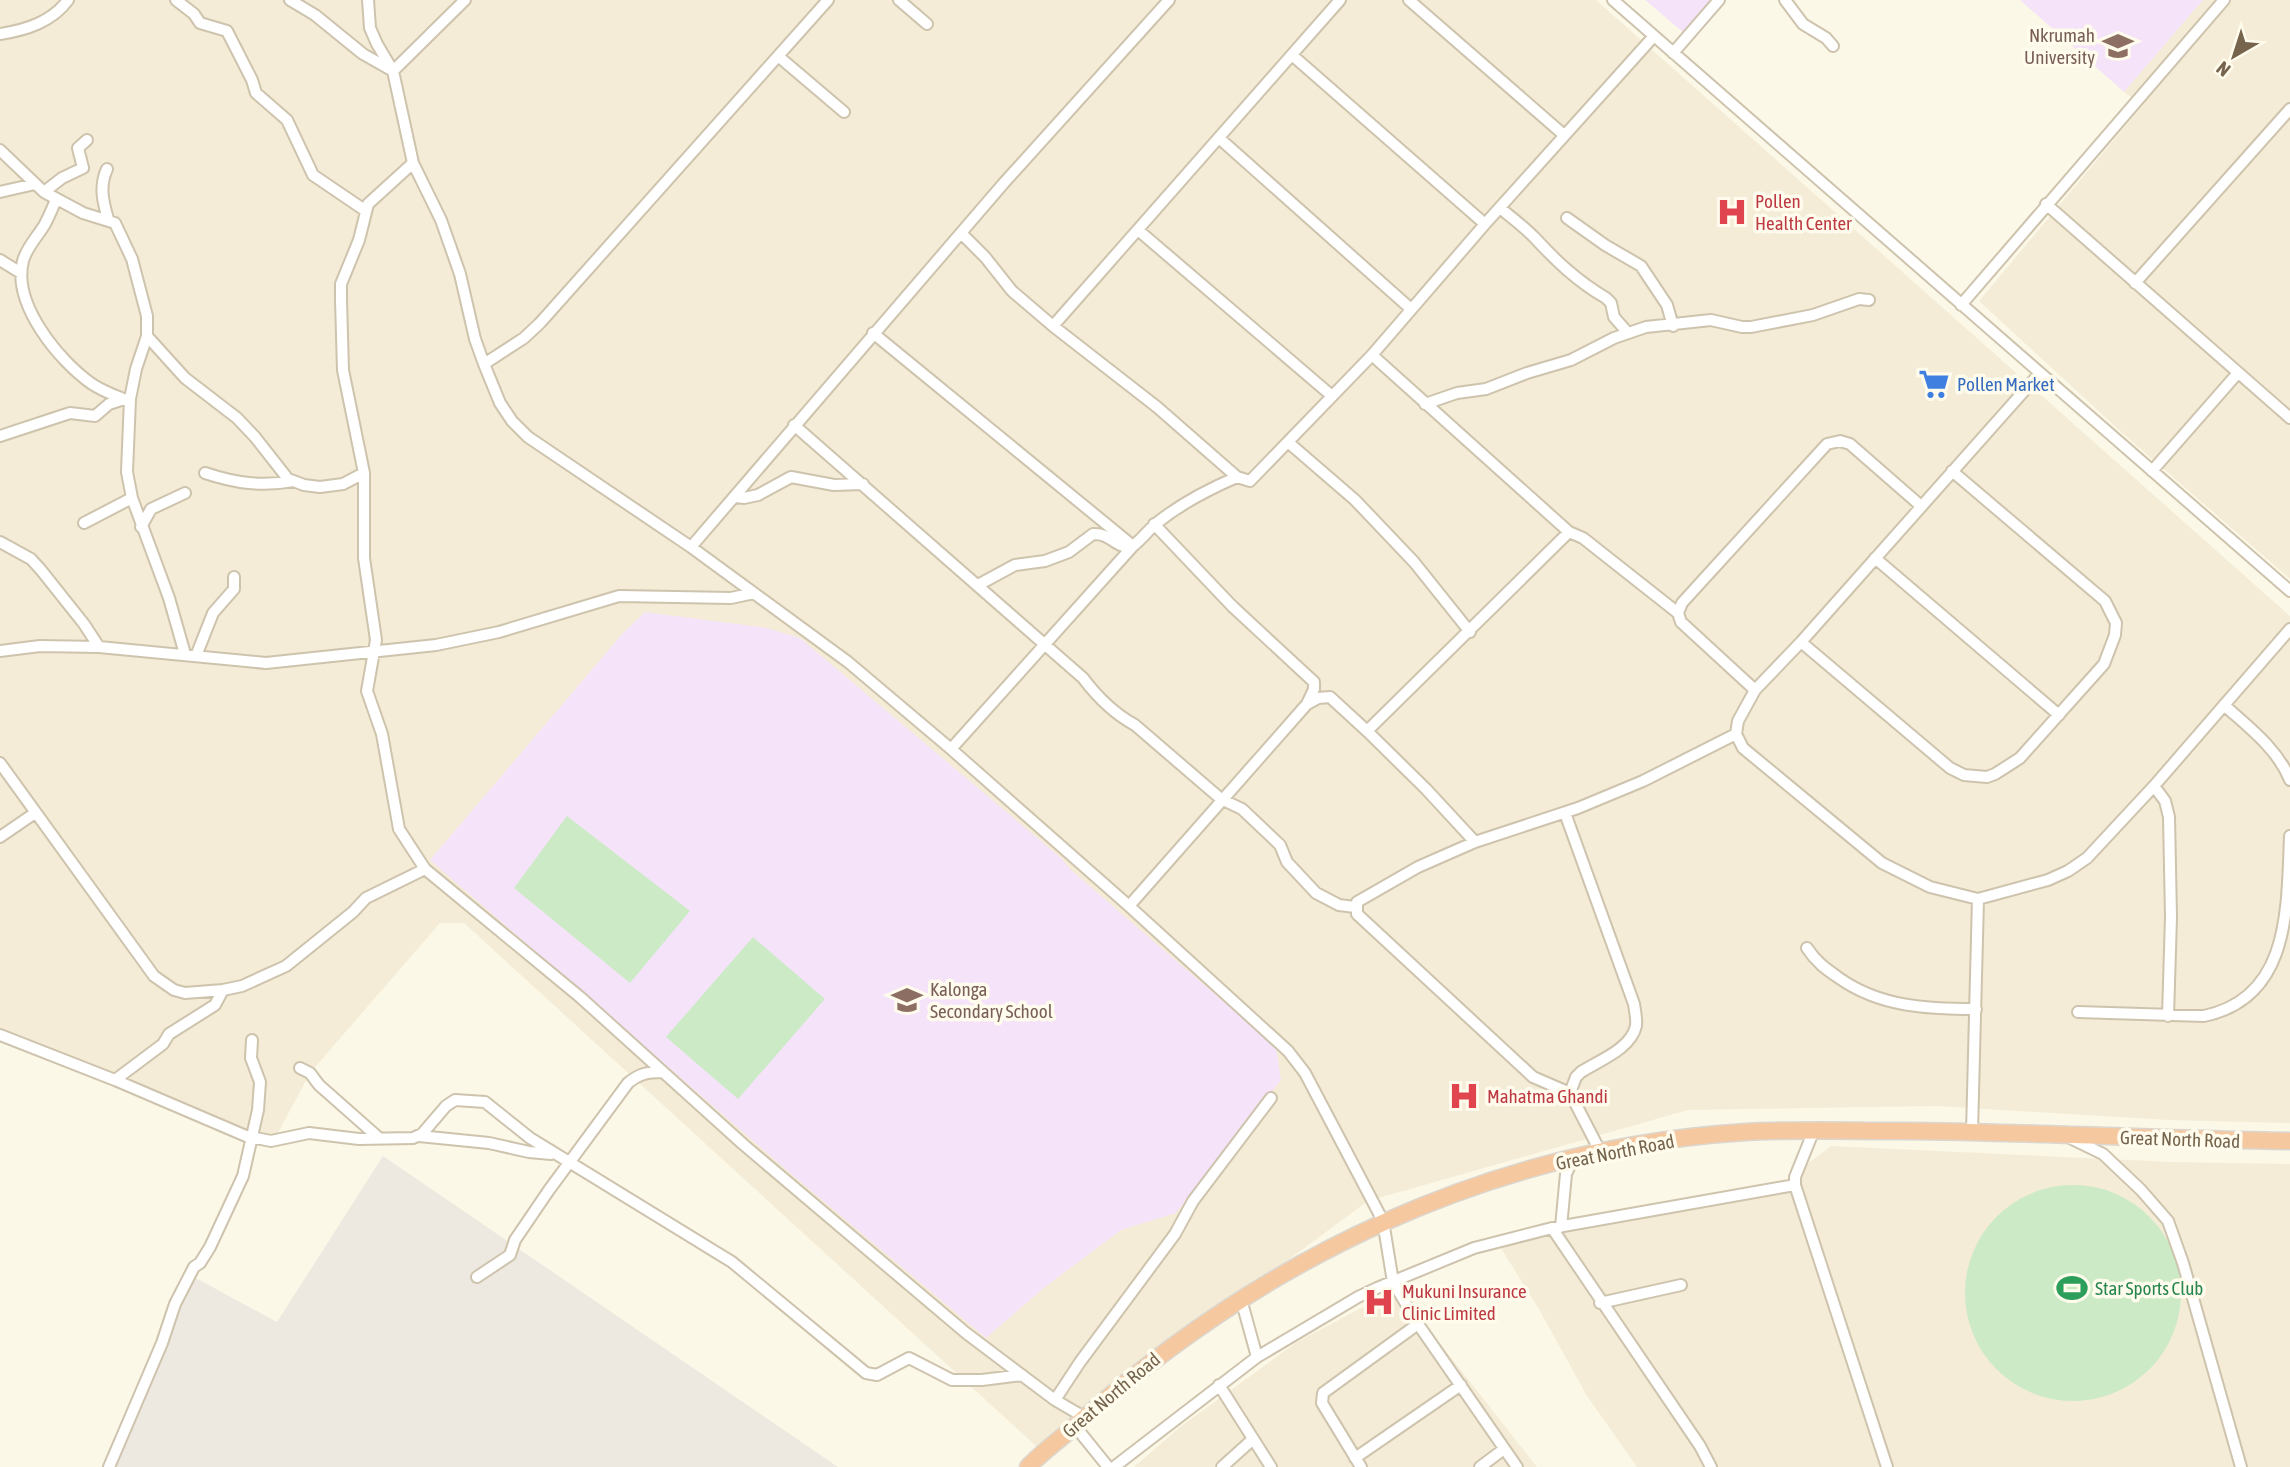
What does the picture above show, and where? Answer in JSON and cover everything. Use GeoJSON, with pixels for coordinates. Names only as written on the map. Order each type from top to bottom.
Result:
{"type":"FeatureCollection","features":[{"type":"Feature","properties":{"kind":"highway","name":"Great North Road"},"geometry":{"type":"LineString","coordinates":[[1028,1467],[1119,1386],[1174,1343],[1241,1299],[1383,1221],[1466,1187],[1573,1159],[1693,1138],[1745,1132],[1814,1130],[2290,1141]]}},
{"type":"Feature","properties":{"kind":"street"},"geometry":{"type":"LineString","coordinates":[[0,34],[45,21],[68,0]]}},
{"type":"Feature","properties":{"kind":"street"},"geometry":{"type":"LineString","coordinates":[[176,0],[189,9],[200,23],[227,31],[256,93],[287,120],[313,175],[366,211]]}},
{"type":"Feature","properties":{"kind":"street"},"geometry":{"type":"LineString","coordinates":[[290,0],[315,15],[363,54],[393,71]]}},
{"type":"Feature","properties":{"kind":"street"},"geometry":{"type":"LineString","coordinates":[[369,0],[370,28],[393,71],[413,163],[435,207],[460,274],[475,339],[484,364],[500,403],[512,421],[528,437],[691,547],[848,662],[1129,906],[1298,1062],[1383,1221],[1394,1282],[1418,1324],[1517,1467]]}},
{"type":"Feature","properties":{"kind":"street"},"geometry":{"type":"LineString","coordinates":[[393,71],[465,0]]}},
{"type":"Feature","properties":{"kind":"street"},"geometry":{"type":"LineString","coordinates":[[484,364],[524,338],[540,323],[828,0]]}},
{"type":"Feature","properties":{"kind":"street"},"geometry":{"type":"LineString","coordinates":[[899,0],[927,24]]}},
{"type":"Feature","properties":{"kind":"street"},"geometry":{"type":"LineString","coordinates":[[691,547],[873,333],[1169,0]]}},
{"type":"Feature","properties":{"kind":"street"},"geometry":{"type":"LineString","coordinates":[[1053,326],[1340,0]]}},
{"type":"Feature","properties":{"kind":"street"},"geometry":{"type":"LineString","coordinates":[[1409,0],[1564,135]]}},
{"type":"Feature","properties":{"kind":"street"},"geometry":{"type":"LineString","coordinates":[[1613,0],[2290,591]]}},
{"type":"Feature","properties":{"kind":"street"},"geometry":{"type":"LineString","coordinates":[[1673,53],[1718,0]]}},
{"type":"Feature","properties":{"kind":"street"},"geometry":{"type":"LineString","coordinates":[[1785,0],[1803,24],[1826,38],[1833,46]]}},
{"type":"Feature","properties":{"kind":"street"},"geometry":{"type":"LineString","coordinates":[[1961,304],[2224,0]]}},
{"type":"Feature","properties":{"kind":"street"},"geometry":{"type":"LineString","coordinates":[[961,233],[1012,290],[1053,326],[1166,414],[1237,477],[1250,481],[1372,355],[1485,224],[1654,36]]}},
{"type":"Feature","properties":{"kind":"street"},"geometry":{"type":"LineString","coordinates":[[1292,55],[1485,224]]}},
{"type":"Feature","properties":{"kind":"street"},"geometry":{"type":"LineString","coordinates":[[778,56],[844,113]]}},
{"type":"Feature","properties":{"kind":"street"},"geometry":{"type":"LineString","coordinates":[[2135,283],[2289,113]]}},
{"type":"Feature","properties":{"kind":"street"},"geometry":{"type":"LineString","coordinates":[[1219,138],[1411,309]]}},
{"type":"Feature","properties":{"kind":"street"},"geometry":{"type":"LineString","coordinates":[[87,140],[78,148],[83,168],[102,180]]}},
{"type":"Feature","properties":{"kind":"street"},"geometry":{"type":"LineString","coordinates":[[0,150],[56,200],[83,213],[115,223],[132,260],[147,316],[147,336],[125,399],[127,472],[141,527],[190,655]]}},
{"type":"Feature","properties":{"kind":"street"},"geometry":{"type":"LineString","coordinates":[[413,163],[368,204],[359,240],[341,284],[343,370],[364,473],[364,558],[376,640],[367,691],[382,734],[398,830],[425,869],[580,997],[744,1145],[966,1333],[1079,1422],[1108,1467]]}},
{"type":"Feature","properties":{"kind":"street"},"geometry":{"type":"LineString","coordinates":[[44,192],[62,178],[83,168]]}},
{"type":"Feature","properties":{"kind":"street"},"geometry":{"type":"LineString","coordinates":[[107,169],[102,180],[108,219]]}},
{"type":"Feature","properties":{"kind":"street"},"geometry":{"type":"LineString","coordinates":[[0,192],[35,184]]}},
{"type":"Feature","properties":{"kind":"street"},"geometry":{"type":"LineString","coordinates":[[56,200],[24,255],[21,273],[32,317],[77,372],[91,383],[125,399]]}},
{"type":"Feature","properties":{"kind":"street"},"geometry":{"type":"LineString","coordinates":[[2046,205],[2290,418]]}},
{"type":"Feature","properties":{"kind":"street"},"geometry":{"type":"LineString","coordinates":[[1500,208],[1533,236],[1571,275],[1606,298],[1613,309],[1614,317],[1628,333]]}},
{"type":"Feature","properties":{"kind":"street"},"geometry":{"type":"LineString","coordinates":[[1567,218],[1641,266],[1667,305],[1673,326]]}},
{"type":"Feature","properties":{"kind":"street"},"geometry":{"type":"LineString","coordinates":[[1138,230],[1332,396]]}},
{"type":"Feature","properties":{"kind":"street"},"geometry":{"type":"LineString","coordinates":[[0,260],[21,273]]}},
{"type":"Feature","properties":{"kind":"street"},"geometry":{"type":"LineString","coordinates":[[1425,404],[1457,393],[1486,389],[1571,360],[1646,327],[1711,320],[1751,327],[1813,315],[1859,299],[1869,300]]}},
{"type":"Feature","properties":{"kind":"street"},"geometry":{"type":"LineString","coordinates":[[873,333],[1133,546]]}},
{"type":"Feature","properties":{"kind":"street"},"geometry":{"type":"LineString","coordinates":[[147,336],[185,378],[237,418],[280,470],[293,481]]}},
{"type":"Feature","properties":{"kind":"street"},"geometry":{"type":"LineString","coordinates":[[1372,355],[1569,532],[1583,538],[1678,613],[1681,622],[1755,690]]}},
{"type":"Feature","properties":{"kind":"street"},"geometry":{"type":"LineString","coordinates":[[2040,373],[1801,642],[1755,690],[1738,721],[1736,734],[1743,748],[1882,863],[1930,887],[1978,899],[2068,872],[2103,843],[2290,629]]}},
{"type":"Feature","properties":{"kind":"street"},"geometry":{"type":"LineString","coordinates":[[2152,471],[2237,374]]}},
{"type":"Feature","properties":{"kind":"street"},"geometry":{"type":"LineString","coordinates":[[0,423],[4,435],[70,413],[95,416],[125,399]]}},
{"type":"Feature","properties":{"kind":"street"},"geometry":{"type":"LineString","coordinates":[[794,425],[1083,678],[1107,706],[1120,717],[1135,724],[1221,799],[1242,809],[1283,848],[1287,862],[1316,893],[1339,905],[1355,907]]}},
{"type":"Feature","properties":{"kind":"street"},"geometry":{"type":"LineString","coordinates":[[1678,613],[1682,603],[1827,444],[1839,441],[1850,444],[1921,506]]}},
{"type":"Feature","properties":{"kind":"street"},"geometry":{"type":"LineString","coordinates":[[1289,443],[1355,499],[1414,562],[1470,632]]}},
{"type":"Feature","properties":{"kind":"street"},"geometry":{"type":"LineString","coordinates":[[1801,642],[1950,768],[1965,775],[1987,777],[1996,774],[2020,758],[2059,715],[2104,664],[2115,635],[2116,623],[2112,611],[2105,601],[1952,471]]}},
{"type":"Feature","properties":{"kind":"street"},"geometry":{"type":"LineString","coordinates":[[205,473],[233,482],[278,484],[293,481],[320,487],[343,484],[364,473]]}},
{"type":"Feature","properties":{"kind":"street"},"geometry":{"type":"LineString","coordinates":[[734,497],[758,495],[791,477],[834,485],[863,484]]}},
{"type":"Feature","properties":{"kind":"street"},"geometry":{"type":"LineString","coordinates":[[951,749],[1154,524],[1211,488],[1237,477]]}},
{"type":"Feature","properties":{"kind":"street"},"geometry":{"type":"LineString","coordinates":[[141,527],[150,509],[185,493]]}},
{"type":"Feature","properties":{"kind":"street"},"geometry":{"type":"LineString","coordinates":[[84,523],[132,498]]}},
{"type":"Feature","properties":{"kind":"street"},"geometry":{"type":"LineString","coordinates":[[1154,524],[1232,606],[1367,731],[1475,842]]}},
{"type":"Feature","properties":{"kind":"street"},"geometry":{"type":"LineString","coordinates":[[1367,731],[1569,532]]}},
{"type":"Feature","properties":{"kind":"street"},"geometry":{"type":"LineString","coordinates":[[978,585],[1015,565],[1045,561],[1069,552],[1093,534],[1107,535],[1122,546],[1133,546]]}},
{"type":"Feature","properties":{"kind":"street"},"geometry":{"type":"LineString","coordinates":[[0,542],[31,559],[84,624],[99,647]]}},
{"type":"Feature","properties":{"kind":"street"},"geometry":{"type":"LineString","coordinates":[[1875,558],[2059,715]]}},
{"type":"Feature","properties":{"kind":"street"},"geometry":{"type":"LineString","coordinates":[[190,655],[213,612],[234,589],[234,577]]}},
{"type":"Feature","properties":{"kind":"street"},"geometry":{"type":"LineString","coordinates":[[0,651],[40,646],[99,647],[265,663],[436,645],[499,632],[620,596],[730,598],[754,593]]}},
{"type":"Feature","properties":{"kind":"street"},"geometry":{"type":"LineString","coordinates":[[1307,704],[1315,684]]}},
{"type":"Feature","properties":{"kind":"street"},"geometry":{"type":"LineString","coordinates":[[1129,906],[1307,704],[1330,696]]}},
{"type":"Feature","properties":{"kind":"street"},"geometry":{"type":"LineString","coordinates":[[2224,705],[2265,743],[2284,765],[2290,780]]}},
{"type":"Feature","properties":{"kind":"street"},"geometry":{"type":"LineString","coordinates":[[1601,1153],[1570,1093],[1533,1077],[1357,914],[1355,907],[1357,902],[1374,890],[1418,867],[1475,842],[1565,813],[1643,781],[1736,734]]}},
{"type":"Feature","properties":{"kind":"street"},"geometry":{"type":"LineString","coordinates":[[0,763],[154,976],[174,990],[185,993],[242,986],[286,966],[353,912],[366,898],[425,869]]}},
{"type":"Feature","properties":{"kind":"street"},"geometry":{"type":"LineString","coordinates":[[2154,786],[2165,801],[2169,817],[2171,917],[2168,1016]]}},
{"type":"Feature","properties":{"kind":"street"},"geometry":{"type":"LineString","coordinates":[[0,837],[34,813]]}},
{"type":"Feature","properties":{"kind":"street"},"geometry":{"type":"LineString","coordinates":[[1565,813],[1634,1004],[1636,1025],[1622,1046],[1576,1077],[1570,1093]]}},
{"type":"Feature","properties":{"kind":"street"},"geometry":{"type":"LineString","coordinates":[[2078,1012],[2188,1017],[2224,1012],[2248,999],[2269,977],[2279,956],[2286,931],[2290,836]]}},
{"type":"Feature","properties":{"kind":"street"},"geometry":{"type":"LineString","coordinates":[[1972,1132],[1978,899]]}},
{"type":"Feature","properties":{"kind":"street"},"geometry":{"type":"LineString","coordinates":[[1807,948],[1815,961],[1850,986],[1878,998],[1906,1006],[1976,1009]]}},
{"type":"Feature","properties":{"kind":"street"},"geometry":{"type":"LineString","coordinates":[[115,1080],[163,1044],[169,1034],[215,1005],[223,990]]}},
{"type":"Feature","properties":{"kind":"street"},"geometry":{"type":"LineString","coordinates":[[0,1035],[251,1136],[276,1141],[309,1133],[359,1139],[419,1136],[489,1143],[557,1155]]}},
{"type":"Feature","properties":{"kind":"street"},"geometry":{"type":"LineString","coordinates":[[110,1467],[162,1343],[175,1304],[194,1267],[200,1263],[210,1247],[240,1184],[258,1110],[260,1082],[251,1058],[252,1040]]}},
{"type":"Feature","properties":{"kind":"street"},"geometry":{"type":"LineString","coordinates":[[300,1068],[310,1073],[319,1085],[379,1138]]}},
{"type":"Feature","properties":{"kind":"street"},"geometry":{"type":"LineString","coordinates":[[477,1277],[510,1255],[515,1240],[549,1190],[628,1083],[649,1072],[662,1072]]}},
{"type":"Feature","properties":{"kind":"street"},"geometry":{"type":"LineString","coordinates":[[1055,1401],[1080,1362],[1175,1234],[1193,1201],[1271,1098]]}},
{"type":"Feature","properties":{"kind":"street"},"geometry":{"type":"LineString","coordinates":[[419,1136],[446,1106],[455,1100],[478,1100],[493,1107],[530,1138],[732,1262],[866,1373],[877,1375],[909,1357],[952,1380],[982,1380],[1022,1375]]}},
{"type":"Feature","properties":{"kind":"street"},"geometry":{"type":"LineString","coordinates":[[1814,1130],[1794,1177],[1795,1185],[1887,1467]]}},
{"type":"Feature","properties":{"kind":"street"},"geometry":{"type":"LineString","coordinates":[[2065,1136],[2103,1154],[2141,1190],[2168,1221],[2183,1262],[2241,1467]]}},
{"type":"Feature","properties":{"kind":"street"},"geometry":{"type":"LineString","coordinates":[[1573,1159],[1566,1174],[1556,1227],[1600,1303],[1700,1446],[1711,1467]]}},
{"type":"Feature","properties":{"kind":"street"},"geometry":{"type":"LineString","coordinates":[[1114,1467],[1257,1357],[1358,1297],[1474,1248],[1556,1227],[1795,1185]]}},
{"type":"Feature","properties":{"kind":"street"},"geometry":{"type":"LineString","coordinates":[[1600,1303],[1681,1285]]}},
{"type":"Feature","properties":{"kind":"street"},"geometry":{"type":"LineString","coordinates":[[1241,1299],[1257,1357]]}},
{"type":"Feature","properties":{"kind":"street"},"geometry":{"type":"LineString","coordinates":[[1418,1324],[1323,1393],[1322,1403],[1358,1463],[1461,1385]]}},
{"type":"Feature","properties":{"kind":"street"},"geometry":{"type":"LineString","coordinates":[[1219,1385],[1271,1467]]}},
{"type":"Feature","properties":{"kind":"street"},"geometry":{"type":"LineString","coordinates":[[1222,1467],[1252,1440]]}},
{"type":"Feature","properties":{"kind":"street"},"geometry":{"type":"LineString","coordinates":[[1480,1467],[1504,1450]]}},
{"type":"Feature","properties":{"kind":"shaded area"},"geometry":{"type":"Polygon","coordinates":[[[0,0],[1596,0],[2290,616],[2290,1123],[2168,1120],[1937,1106],[1688,1110],[1368,1201],[1036,1446],[464,923],[440,923],[310,1073],[272,1144],[227,1135],[0,1038],[0,0]]]}},
{"type":"Feature","properties":{"kind":"shaded area"},"geometry":{"type":"Polygon","coordinates":[[[1645,0],[1713,0],[1684,33],[1645,0]]]}},
{"type":"Feature","properties":{"kind":"shaded area","name":"Nkrumah University"},"geometry":{"type":"Polygon","coordinates":[[[2020,0],[2203,0],[2124,92],[2020,0]]]}},
{"type":"Feature","properties":{"kind":"shaded area"},"geometry":{"type":"Polygon","coordinates":[[[2203,0],[2290,0],[2290,579],[2119,430],[1979,301],[2143,105],[2124,92],[2203,0]]]}},
{"type":"Feature","properties":{"kind":"shaded area","name":"Kalonga Secondary School"},"geometry":{"type":"Polygon","coordinates":[[[645,612],[767,628],[800,638],[1061,858],[1071,870],[1276,1047],[1281,1080],[1176,1213],[1121,1230],[1045,1287],[986,1338],[790,1173],[430,860],[623,633],[645,612]]]}},
{"type":"Feature","properties":{"kind":"shaded area"},"geometry":{"type":"Polygon","coordinates":[[[1831,1146],[2171,1162],[2290,1164],[2290,1467],[1637,1467],[1587,1396],[1540,1311],[1499,1245],[1767,1195],[1831,1146]]]}},
{"type":"Feature","properties":{"kind":"shaded area"},"geometry":{"type":"Polygon","coordinates":[[[383,1156],[838,1467],[111,1467],[192,1276],[277,1322],[383,1156]]]}},
{"type":"Feature","properties":{"kind":"shaded area"},"geometry":{"type":"Polygon","coordinates":[[[1397,1289],[1537,1467],[1134,1467],[1180,1427],[1297,1342],[1397,1289]]]}},
{"type":"Feature","properties":{"kind":"green space"},"geometry":{"type":"Polygon","coordinates":[[[567,816],[690,911],[630,983],[514,888],[567,816]]]}},
{"type":"Feature","properties":{"kind":"green space"},"geometry":{"type":"Polygon","coordinates":[[[753,937],[825,999],[738,1099],[666,1037],[753,937]]]}},
{"type":"Feature","properties":{"kind":"green space","name":"Star Sports Club"},"geometry":{"type":"Polygon","coordinates":[[[2073,1185],[2114,1193],[2133,1203],[2149,1217],[2163,1233],[2173,1252],[2181,1293],[2173,1334],[2163,1353],[2149,1369],[2133,1383],[2114,1393],[2073,1401],[2032,1393],[2013,1383],[1997,1369],[1983,1353],[1973,1334],[1965,1293],[1973,1252],[1983,1233],[1997,1217],[2013,1203],[2032,1193],[2073,1185]]]}},
{"type":"Feature","properties":{"kind":"place","name":"Nkrumah University"},"geometry":{"type":"Point","coordinates":[2118,46]}},
{"type":"Feature","properties":{"kind":"place","name":"Pollen Health Center"},"geometry":{"type":"Point","coordinates":[1732,212]}},
{"type":"Feature","properties":{"kind":"place","name":"Pollen Market"},"geometry":{"type":"Point","coordinates":[1934,384]}},
{"type":"Feature","properties":{"kind":"place","name":"Kalonga Secondary School"},"geometry":{"type":"Point","coordinates":[907,1000]}},
{"type":"Feature","properties":{"kind":"place","name":"Mahatma Ghandi"},"geometry":{"type":"Point","coordinates":[1464,1096]}},
{"type":"Feature","properties":{"kind":"place","name":"Star Sports Club"},"geometry":{"type":"Point","coordinates":[2072,1288]}},
{"type":"Feature","properties":{"kind":"place","name":"Mukuni Insurance Clinic Limited"},"geometry":{"type":"Point","coordinates":[1379,1302]}}]}
